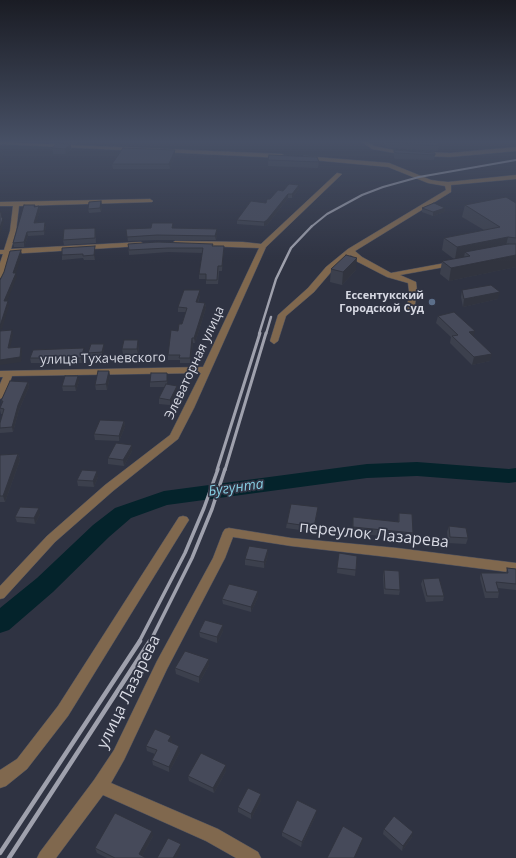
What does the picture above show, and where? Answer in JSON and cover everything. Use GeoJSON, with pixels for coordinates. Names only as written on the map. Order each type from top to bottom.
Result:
{"type":"FeatureCollection","features":[{"type":"Feature","properties":{"kind":"street","name":"Элеваторная улица"},"geometry":{"type":"LineString","coordinates":[[0,594],[51,539],[109,488],[174,437],[190,408],[263,246],[331,182]]}},
{"type":"Feature","properties":{"kind":"street"},"geometry":{"type":"LineString","coordinates":[[430,182],[448,184],[467,182]]}},
{"type":"Feature","properties":{"kind":"street"},"geometry":{"type":"LineString","coordinates":[[274,341],[282,315],[311,290],[329,269],[351,251],[450,191],[448,184]]}},
{"type":"Feature","properties":{"kind":"street"},"geometry":{"type":"LineString","coordinates":[[0,204],[150,201]]}},
{"type":"Feature","properties":{"kind":"street"},"geometry":{"type":"LineString","coordinates":[[0,276],[4,252],[13,230],[16,204]]}},
{"type":"Feature","properties":{"kind":"street"},"geometry":{"type":"LineString","coordinates":[[4,252],[149,243]]}},
{"type":"Feature","properties":{"kind":"street"},"geometry":{"type":"LineString","coordinates":[[165,243],[243,244],[263,246]]}},
{"type":"Feature","properties":{"kind":"street"},"geometry":{"type":"LineString","coordinates":[[351,251],[359,259],[390,275],[412,282],[413,291],[410,309]]}},
{"type":"Feature","properties":{"kind":"street"},"geometry":{"type":"LineString","coordinates":[[390,275],[461,262]]}},
{"type":"Feature","properties":{"kind":"street","name":"улица Тухачевского"},"geometry":{"type":"LineString","coordinates":[[4,375],[206,370]]}},
{"type":"Feature","properties":{"kind":"street"},"geometry":{"type":"LineString","coordinates":[[0,396],[4,375]]}},
{"type":"Feature","properties":{"kind":"street"},"geometry":{"type":"LineString","coordinates":[[0,780],[22,764],[63,711],[183,520]]}},
{"type":"Feature","properties":{"kind":"street","name":"переулок Лазарева"},"geometry":{"type":"LineString","coordinates":[[229,532],[291,542],[397,553],[516,568]]}},
{"type":"Feature","properties":{"kind":"street","name":"улица Лазарева"},"geometry":{"type":"LineString","coordinates":[[46,858],[100,786],[119,755],[162,665],[219,558],[229,532]]}},
{"type":"Feature","properties":{"kind":"street"},"geometry":{"type":"LineString","coordinates":[[100,786],[212,835],[252,858]]}},
{"type":"Feature","properties":{"kind":"building"},"geometry":{"type":"Polygon","coordinates":[[[289,184],[299,185],[292,194],[288,194],[267,220],[264,222],[237,220],[251,201],[266,203],[267,199],[270,199],[278,190],[283,191],[289,184]]]}},
{"type":"Feature","properties":{"kind":"building"},"geometry":{"type":"Polygon","coordinates":[[[506,197],[516,203],[516,238],[508,237],[457,247],[444,238],[500,227],[465,205],[506,197]]]}},
{"type":"Feature","properties":{"kind":"building"},"geometry":{"type":"Polygon","coordinates":[[[101,201],[100,208],[88,209],[89,202],[101,201]]]}},
{"type":"Feature","properties":{"kind":"building"},"geometry":{"type":"Polygon","coordinates":[[[434,203],[445,208],[433,212],[422,208],[434,203]]]}},
{"type":"Feature","properties":{"kind":"building"},"geometry":{"type":"Polygon","coordinates":[[[24,205],[35,205],[34,207],[39,206],[34,223],[45,222],[44,231],[27,232],[24,242],[13,243],[24,205]]]}},
{"type":"Feature","properties":{"kind":"building"},"geometry":{"type":"Polygon","coordinates":[[[0,212],[3,218],[0,228],[0,212]]]}},
{"type":"Feature","properties":{"kind":"building"},"geometry":{"type":"Polygon","coordinates":[[[152,223],[173,223],[172,228],[217,229],[215,236],[157,235],[127,237],[126,229],[151,228],[152,223]]]}},
{"type":"Feature","properties":{"kind":"building"},"geometry":{"type":"Polygon","coordinates":[[[95,228],[95,238],[63,240],[64,229],[95,228]]]}},
{"type":"Feature","properties":{"kind":"building"},"geometry":{"type":"Polygon","coordinates":[[[157,242],[213,244],[212,246],[224,246],[222,266],[218,266],[217,280],[206,280],[206,274],[199,274],[203,248],[129,250],[128,244],[157,242]]]}},
{"type":"Feature","properties":{"kind":"building"},"geometry":{"type":"Polygon","coordinates":[[[508,244],[516,244],[516,255],[451,268],[442,261],[470,256],[465,252],[508,244]]]}},
{"type":"Feature","properties":{"kind":"building"},"geometry":{"type":"Polygon","coordinates":[[[95,246],[94,255],[62,255],[62,248],[95,246]]]}},
{"type":"Feature","properties":{"kind":"building"},"geometry":{"type":"Polygon","coordinates":[[[21,250],[13,273],[16,273],[4,301],[8,301],[0,326],[0,280],[10,251],[21,250]]]}},
{"type":"Feature","properties":{"kind":"building"},"geometry":{"type":"Polygon","coordinates":[[[346,255],[357,258],[343,272],[331,269],[346,255]]]}},
{"type":"Feature","properties":{"kind":"building"},"geometry":{"type":"Polygon","coordinates":[[[491,285],[500,292],[464,299],[462,290],[491,285]]]}},
{"type":"Feature","properties":{"kind":"building"},"geometry":{"type":"Polygon","coordinates":[[[184,290],[200,290],[196,302],[205,303],[194,338],[192,338],[190,358],[179,358],[180,355],[168,355],[171,330],[178,331],[179,324],[182,324],[187,308],[178,307],[184,290]]]}},
{"type":"Feature","properties":{"kind":"building"},"geometry":{"type":"Polygon","coordinates":[[[454,312],[475,331],[469,332],[492,354],[474,357],[452,336],[458,335],[438,316],[454,312]]]}},
{"type":"Feature","properties":{"kind":"building"},"geometry":{"type":"Polygon","coordinates":[[[12,330],[8,348],[21,347],[20,357],[0,360],[0,331],[12,330]]]}},
{"type":"Feature","properties":{"kind":"building"},"geometry":{"type":"Polygon","coordinates":[[[124,340],[138,340],[137,349],[122,349],[124,340]]]}},
{"type":"Feature","properties":{"kind":"building"},"geometry":{"type":"Polygon","coordinates":[[[91,344],[104,344],[102,352],[88,353],[91,344]]]}},
{"type":"Feature","properties":{"kind":"building"},"geometry":{"type":"Polygon","coordinates":[[[84,348],[81,358],[30,358],[33,350],[84,348]]]}},
{"type":"Feature","properties":{"kind":"building"},"geometry":{"type":"Polygon","coordinates":[[[98,371],[109,371],[106,384],[95,385],[98,371]]]}},
{"type":"Feature","properties":{"kind":"building"},"geometry":{"type":"Polygon","coordinates":[[[151,373],[167,373],[167,381],[150,382],[151,373]]]}},
{"type":"Feature","properties":{"kind":"building"},"geometry":{"type":"Polygon","coordinates":[[[65,376],[78,376],[75,386],[62,386],[65,376]]]}},
{"type":"Feature","properties":{"kind":"building"},"geometry":{"type":"Polygon","coordinates":[[[10,381],[28,382],[18,405],[12,427],[0,428],[4,409],[0,408],[3,401],[1,401],[10,381]]]}},
{"type":"Feature","properties":{"kind":"building"},"geometry":{"type":"Polygon","coordinates":[[[166,384],[177,386],[170,400],[159,398],[166,384]]]}},
{"type":"Feature","properties":{"kind":"building"},"geometry":{"type":"Polygon","coordinates":[[[100,420],[124,421],[119,436],[94,434],[100,420]]]}},
{"type":"Feature","properties":{"kind":"building"},"geometry":{"type":"Polygon","coordinates":[[[116,443],[132,445],[123,460],[108,458],[116,443]]]}},
{"type":"Feature","properties":{"kind":"building"},"geometry":{"type":"Polygon","coordinates":[[[18,454],[3,496],[0,496],[0,455],[18,454]]]}},
{"type":"Feature","properties":{"kind":"building"},"geometry":{"type":"Polygon","coordinates":[[[82,470],[97,471],[93,481],[77,480],[82,470]]]}},
{"type":"Feature","properties":{"kind":"building"},"geometry":{"type":"Polygon","coordinates":[[[291,504],[318,507],[314,527],[287,523],[291,504]]]}},
{"type":"Feature","properties":{"kind":"building"},"geometry":{"type":"Polygon","coordinates":[[[20,507],[39,508],[34,518],[15,517],[20,507]]]}},
{"type":"Feature","properties":{"kind":"building"},"geometry":{"type":"Polygon","coordinates":[[[399,513],[412,514],[413,533],[353,527],[353,517],[399,522],[399,513]]]}},
{"type":"Feature","properties":{"kind":"building"},"geometry":{"type":"Polygon","coordinates":[[[449,526],[466,528],[468,538],[450,537],[449,526]]]}},
{"type":"Feature","properties":{"kind":"building"},"geometry":{"type":"Polygon","coordinates":[[[249,546],[268,549],[264,562],[245,559],[249,546]]]}},
{"type":"Feature","properties":{"kind":"building"},"geometry":{"type":"Polygon","coordinates":[[[339,553],[357,556],[356,570],[337,568],[339,553]]]}},
{"type":"Feature","properties":{"kind":"building"},"geometry":{"type":"Polygon","coordinates":[[[507,568],[516,569],[516,584],[496,582],[499,592],[486,592],[481,573],[508,573],[507,568]]]}},
{"type":"Feature","properties":{"kind":"building"},"geometry":{"type":"Polygon","coordinates":[[[384,570],[399,571],[400,590],[385,589],[384,570]]]}},
{"type":"Feature","properties":{"kind":"building"},"geometry":{"type":"Polygon","coordinates":[[[439,578],[444,596],[427,596],[423,579],[439,578]]]}},
{"type":"Feature","properties":{"kind":"building"},"geometry":{"type":"Polygon","coordinates":[[[229,584],[258,591],[251,607],[222,599],[229,584]]]}},
{"type":"Feature","properties":{"kind":"building"},"geometry":{"type":"Polygon","coordinates":[[[205,620],[223,625],[217,637],[199,632],[205,620]]]}},
{"type":"Feature","properties":{"kind":"building"},"geometry":{"type":"Polygon","coordinates":[[[185,651],[209,659],[199,677],[175,668],[185,651]]]}},
{"type":"Feature","properties":{"kind":"building"},"geometry":{"type":"Polygon","coordinates":[[[155,729],[171,736],[168,741],[179,746],[169,767],[152,760],[157,750],[146,746],[155,729]]]}},
{"type":"Feature","properties":{"kind":"building"},"geometry":{"type":"Polygon","coordinates":[[[201,753],[226,765],[213,788],[188,776],[201,753]]]}},
{"type":"Feature","properties":{"kind":"building"},"geometry":{"type":"Polygon","coordinates":[[[248,788],[261,794],[251,814],[238,807],[248,788]]]}},
{"type":"Feature","properties":{"kind":"building"},"geometry":{"type":"Polygon","coordinates":[[[297,800],[317,810],[302,842],[282,832],[297,800]]]}},
{"type":"Feature","properties":{"kind":"building"},"geometry":{"type":"Polygon","coordinates":[[[115,813],[152,831],[139,854],[146,858],[115,858],[95,848],[115,813]]]}},
{"type":"Feature","properties":{"kind":"building"},"geometry":{"type":"Polygon","coordinates":[[[394,816],[413,832],[403,846],[384,829],[394,816]]]}},
{"type":"Feature","properties":{"kind":"building"},"geometry":{"type":"Polygon","coordinates":[[[343,826],[363,838],[354,858],[327,858],[343,826]]]}},
{"type":"Feature","properties":{"kind":"building"},"geometry":{"type":"Polygon","coordinates":[[[168,838],[181,844],[173,858],[157,858],[168,838]]]}},
{"type":"Feature","properties":{"kind":"waterway","name":"Бугунта"},"geometry":{"type":"LineString","coordinates":[[0,623],[45,585],[101,531],[123,513],[164,498],[367,471],[417,469],[509,476],[516,475]]}},
{"type":"Feature","properties":{"kind":"railway"},"geometry":{"type":"LineString","coordinates":[[311,227],[327,214],[362,195],[401,182]]}},
{"type":"Feature","properties":{"kind":"railway"},"geometry":{"type":"LineString","coordinates":[[259,334],[276,279],[291,248],[311,227]]}},
{"type":"Feature","properties":{"kind":"railway"},"geometry":{"type":"LineString","coordinates":[[266,334],[271,317]]}},
{"type":"Feature","properties":{"kind":"railway"},"geometry":{"type":"LineString","coordinates":[[217,470],[260,333]]}},
{"type":"Feature","properties":{"kind":"railway"},"geometry":{"type":"LineString","coordinates":[[225,470],[266,333]]}},
{"type":"Feature","properties":{"kind":"railway"},"geometry":{"type":"LineString","coordinates":[[139,642],[185,553],[204,508],[218,469]]}},
{"type":"Feature","properties":{"kind":"railway"},"geometry":{"type":"LineString","coordinates":[[150,642],[192,558],[212,509],[225,469]]}},
{"type":"Feature","properties":{"kind":"railway"},"geometry":{"type":"LineString","coordinates":[[0,853],[140,641]]}},
{"type":"Feature","properties":{"kind":"railway"},"geometry":{"type":"LineString","coordinates":[[9,858],[150,641]]}},
{"type":"Feature","properties":{"kind":"place","name":"Ессентукский Городской Суд"},"geometry":{"type":"Point","coordinates":[432,302]}}]}
